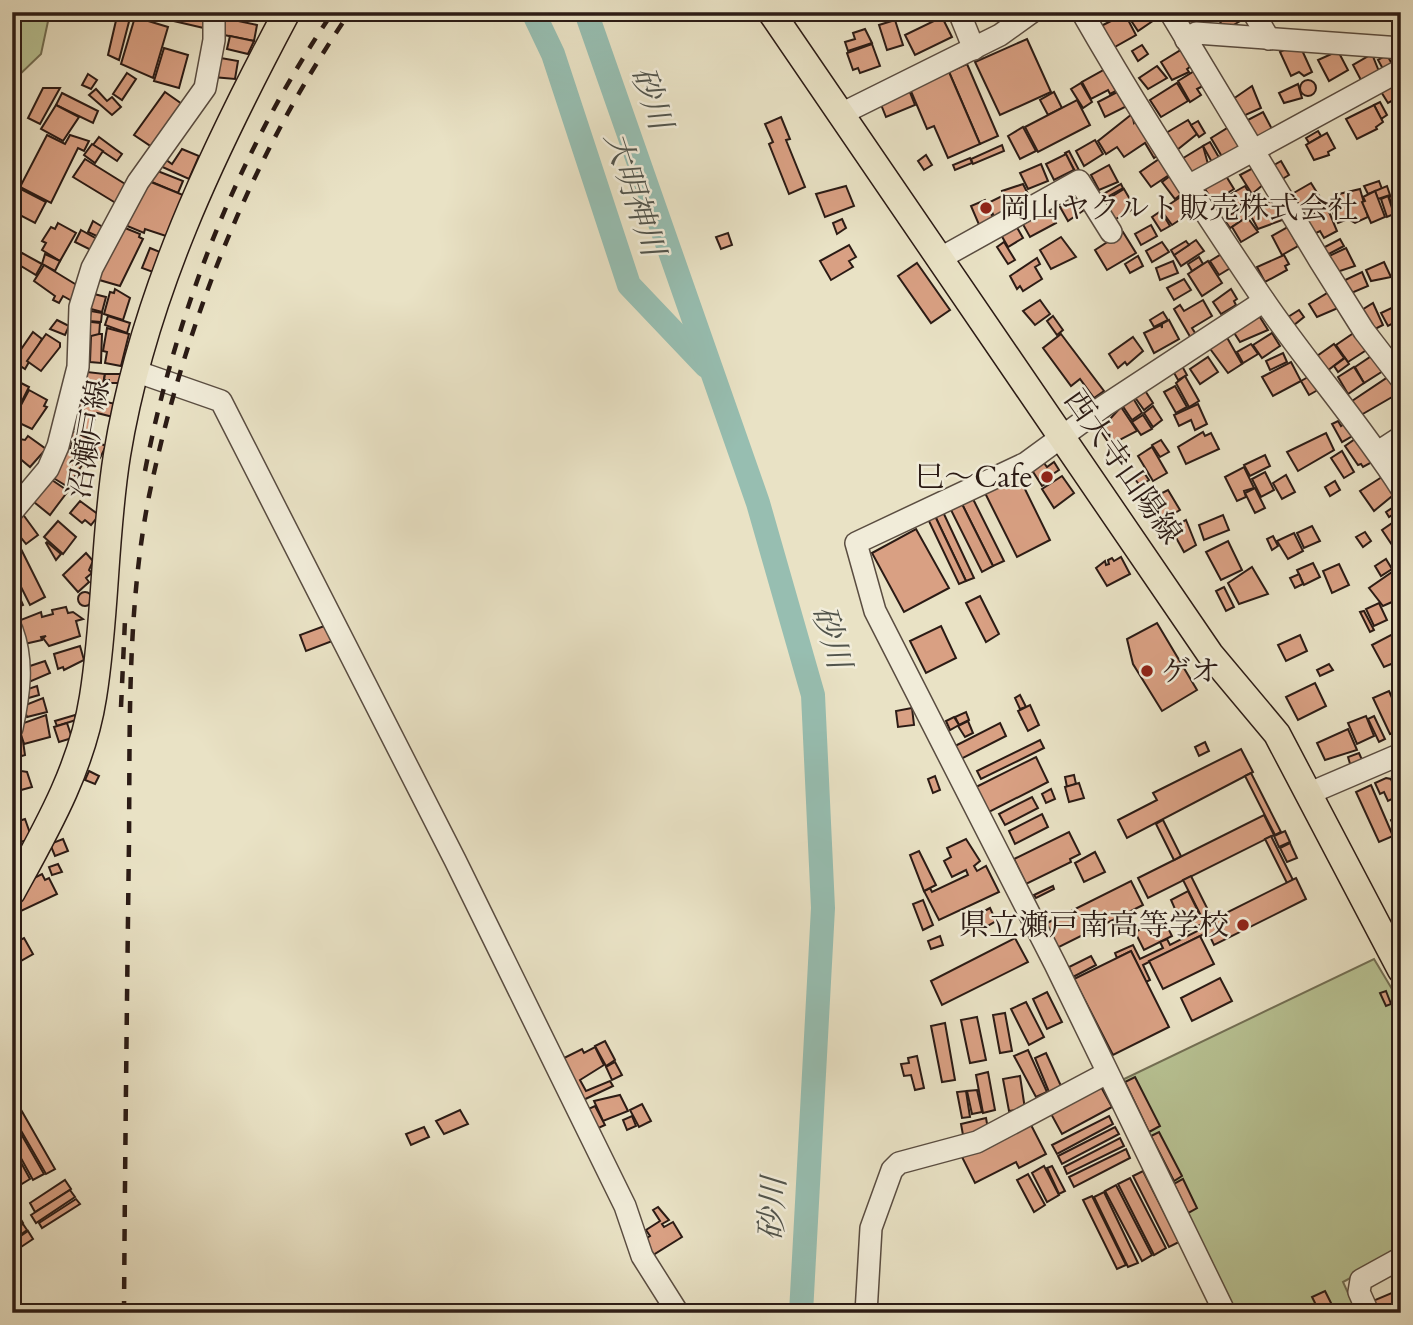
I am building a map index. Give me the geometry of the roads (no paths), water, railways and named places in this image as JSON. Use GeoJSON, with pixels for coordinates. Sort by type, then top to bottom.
{"type":"FeatureCollection","features":[{"type":"Feature","properties":{"kind":"main road","name":"沼瀬戸線"},"geometry":{"type":"LineString","coordinates":[[12,892],[20,862],[62,802],[93,699],[115,467],[135,371],[166,266],[241,99],[287,12]]}},
{"type":"Feature","properties":{"kind":"main road","name":"西大寺山陽線"},"geometry":{"type":"LineString","coordinates":[[771,12],[1210,654],[1277,734],[1401,970]]}},
{"type":"Feature","properties":{"kind":"street"},"geometry":{"type":"LineString","coordinates":[[12,512],[48,469],[58,446],[78,367],[80,307],[92,268],[138,182],[205,88],[215,40],[214,12]]}},
{"type":"Feature","properties":{"kind":"street"},"geometry":{"type":"LineString","coordinates":[[959,12],[974,49]]}},
{"type":"Feature","properties":{"kind":"street"},"geometry":{"type":"LineString","coordinates":[[839,115],[974,49],[1000,35],[1032,12]]}},
{"type":"Feature","properties":{"kind":"street"},"geometry":{"type":"LineString","coordinates":[[1082,12],[1135,105],[1264,301],[1378,452],[1401,488]]}},
{"type":"Feature","properties":{"kind":"street"},"geometry":{"type":"LineString","coordinates":[[1170,12],[1364,331],[1398,369]]}},
{"type":"Feature","properties":{"kind":"street"},"geometry":{"type":"LineString","coordinates":[[1253,12],[1269,39]]}},
{"type":"Feature","properties":{"kind":"street"},"geometry":{"type":"LineString","coordinates":[[1186,40],[1196,33],[1401,48]]}},
{"type":"Feature","properties":{"kind":"street"},"geometry":{"type":"LineString","coordinates":[[1190,185],[1401,70]]}},
{"type":"Feature","properties":{"kind":"street"},"geometry":{"type":"LineString","coordinates":[[939,259],[1079,181],[1111,232]]}},
{"type":"Feature","properties":{"kind":"street"},"geometry":{"type":"LineString","coordinates":[[1225,1313],[1055,964],[875,611],[856,543],[1026,463],[1264,301]]}},
{"type":"Feature","properties":{"kind":"street"},"geometry":{"type":"LineString","coordinates":[[135,371],[221,401],[456,860],[625,1206],[642,1256],[678,1313]]}},
{"type":"Feature","properties":{"kind":"street"},"geometry":{"type":"LineString","coordinates":[[1378,452],[1401,437]]}},
{"type":"Feature","properties":{"kind":"street"},"geometry":{"type":"LineString","coordinates":[[12,630],[16,641],[20,690],[12,728]]}},
{"type":"Feature","properties":{"kind":"street"},"geometry":{"type":"LineString","coordinates":[[1310,793],[1401,754]]}},
{"type":"Feature","properties":{"kind":"street"},"geometry":{"type":"LineString","coordinates":[[866,1313],[871,1228],[892,1170],[899,1163],[977,1142],[1107,1073]]}},
{"type":"Feature","properties":{"kind":"street"},"geometry":{"type":"LineString","coordinates":[[1365,1312],[1359,1292],[1361,1279],[1401,1258]]}},
{"type":"Feature","properties":{"kind":"waterway","name":"大明神川"},"geometry":{"type":"LineString","coordinates":[[533,12],[553,54],[629,285],[706,366]]}},
{"type":"Feature","properties":{"kind":"waterway","name":"砂川"},"geometry":{"type":"LineString","coordinates":[[586,12],[758,503],[813,695],[823,908],[801,1313]]}},
{"type":"Feature","properties":{"kind":"railway"},"geometry":{"type":"LineString","coordinates":[[145,471],[174,350],[216,232],[269,118],[299,64],[333,12]]}},
{"type":"Feature","properties":{"kind":"railway"},"geometry":{"type":"LineString","coordinates":[[124,1313],[131,667],[137,581],[149,496],[182,368],[225,244],[281,125],[350,12]]}},
{"type":"Feature","properties":{"kind":"railway"},"geometry":{"type":"LineString","coordinates":[[121,707],[125,620]]}},
{"type":"Feature","properties":{"kind":"place","name":"岡山ヤクルト販売株式会社"},"geometry":{"type":"Point","coordinates":[986,208]}},
{"type":"Feature","properties":{"kind":"place","name":"巳～Cafe"},"geometry":{"type":"Point","coordinates":[1047,477]}},
{"type":"Feature","properties":{"kind":"place","name":"ゲオ"},"geometry":{"type":"Point","coordinates":[1147,671]}},
{"type":"Feature","properties":{"kind":"place","name":"県立瀬戸南高等学校"},"geometry":{"type":"Point","coordinates":[1243,925]}}]}
